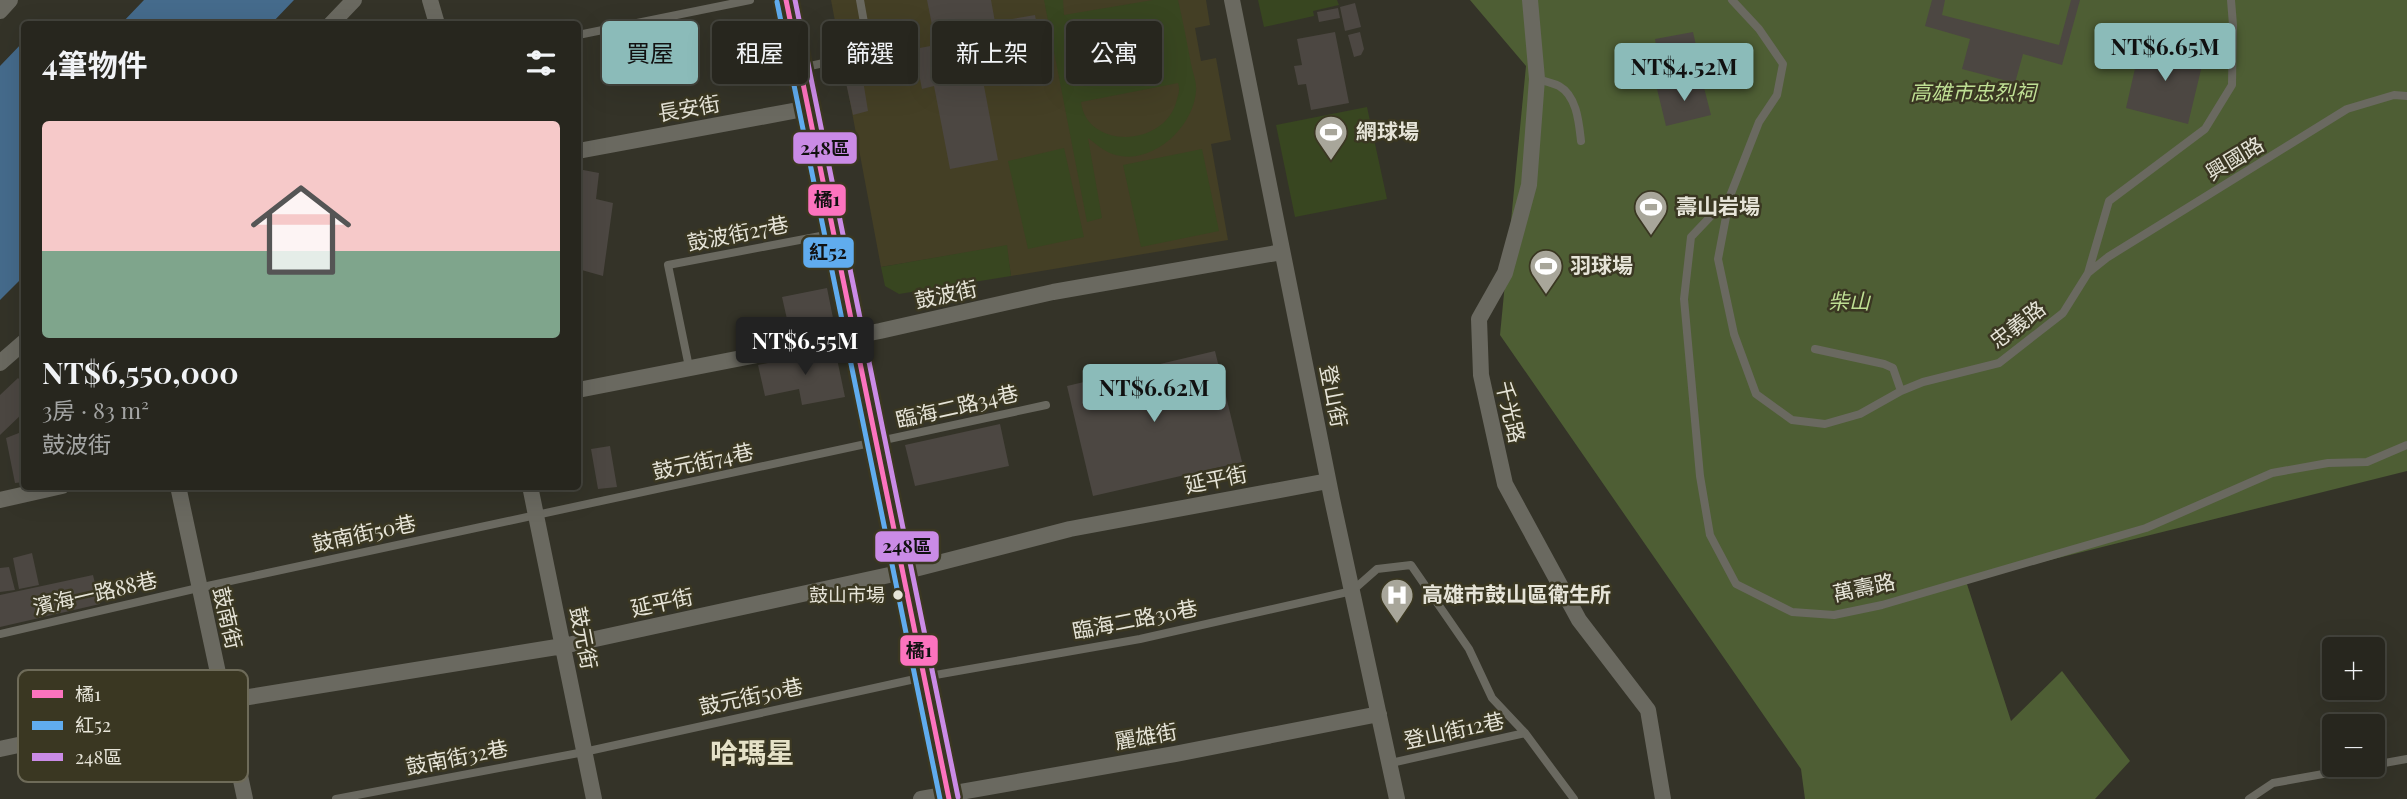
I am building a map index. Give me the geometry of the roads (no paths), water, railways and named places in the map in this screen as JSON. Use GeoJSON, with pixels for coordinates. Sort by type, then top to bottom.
{"type":"FeatureCollection","features":[{"type":"Feature","properties":{"kind":"street"},"geometry":{"type":"LineString","coordinates":[[0,11],[10,0]]}},
{"type":"Feature","properties":{"kind":"street"},"geometry":{"type":"LineString","coordinates":[[334,21],[354,0]]}},
{"type":"Feature","properties":{"kind":"street"},"geometry":{"type":"LineString","coordinates":[[430,0],[436,21]]}},
{"type":"Feature","properties":{"kind":"street"},"geometry":{"type":"LineString","coordinates":[[786,0],[791,21]]}},
{"type":"Feature","properties":{"kind":"street","name":"登山街"},"geometry":{"type":"LineString","coordinates":[[1232,0],[1328,481],[1397,799]]}},
{"type":"Feature","properties":{"kind":"street","name":"千光路"},"geometry":{"type":"LineString","coordinates":[[1530,0],[1537,79],[1530,186],[1505,273],[1479,319],[1481,375],[1505,484],[1579,620],[1648,710],[1663,799]]}},
{"type":"Feature","properties":{"kind":"street"},"geometry":{"type":"LineString","coordinates":[[804,84],[949,796]]}},
{"type":"Feature","properties":{"kind":"street","name":"長安街"},"geometry":{"type":"LineString","coordinates":[[581,150],[809,108]]}},
{"type":"Feature","properties":{"kind":"street","name":"鼓波街"},"geometry":{"type":"LineString","coordinates":[[581,389],[855,335],[1053,292],[1282,252]]}},
{"type":"Feature","properties":{"kind":"street"},"geometry":{"type":"LineString","coordinates":[[0,363],[21,345]]}},
{"type":"Feature","properties":{"kind":"street","name":"延平街"},"geometry":{"type":"LineString","coordinates":[[248,697],[563,646],[903,572],[1070,529],[1328,481]]}},
{"type":"Feature","properties":{"kind":"street"},"geometry":{"type":"LineString","coordinates":[[0,500],[44,490]]}},
{"type":"Feature","properties":{"kind":"street","name":"鼓南街"},"geometry":{"type":"LineString","coordinates":[[179,490],[217,670]]}},
{"type":"Feature","properties":{"kind":"street","name":"鼓元街"},"geometry":{"type":"LineString","coordinates":[[531,490],[594,799]]}},
{"type":"Feature","properties":{"kind":"street","name":"麗雄街"},"geometry":{"type":"LineString","coordinates":[[921,799],[1175,754],[1378,714]]}},
{"type":"Feature","properties":{"kind":"street","name":"延平街"},"geometry":{"type":"LineString","coordinates":[[0,749],[18,745]]}},
{"type":"Feature","properties":{"kind":"lane"},"geometry":{"type":"LineString","coordinates":[[581,34],[750,0]]}},
{"type":"Feature","properties":{"kind":"lane"},"geometry":{"type":"LineString","coordinates":[[860,0],[864,21]]}},
{"type":"Feature","properties":{"kind":"lane","name":"萬壽路"},"geometry":{"type":"LineString","coordinates":[[1732,0],[1759,29],[1783,64],[1777,95],[1759,122],[1730,196],[1691,237],[1684,299],[1700,476],[1710,535],[1737,584],[1792,612],[1834,615],[1882,605],[2146,528],[2272,473],[2328,463],[2367,462],[2407,445]]}},
{"type":"Feature","properties":{"kind":"lane","name":"忠義路"},"geometry":{"type":"LineString","coordinates":[[1730,196],[1718,259],[1734,334],[1756,394],[1792,420],[1825,424],[1860,414],[1923,382],[1999,363],[2063,313],[2088,273],[2109,201],[2205,128],[2232,85],[2234,24],[2231,0]]}},
{"type":"Feature","properties":{"kind":"lane"},"geometry":{"type":"LineString","coordinates":[[1537,79],[1560,86],[1571,98],[1577,113],[1581,141]]}},
{"type":"Feature","properties":{"kind":"lane","name":"興國路"},"geometry":{"type":"LineString","coordinates":[[2088,273],[2108,257],[2347,109],[2393,95],[2407,96]]}},
{"type":"Feature","properties":{"kind":"lane","name":"鼓波街27巷"},"geometry":{"type":"LineString","coordinates":[[689,367],[668,265],[834,233]]}},
{"type":"Feature","properties":{"kind":"lane"},"geometry":{"type":"LineString","coordinates":[[1815,349],[1893,368],[1901,391]]}},
{"type":"Feature","properties":{"kind":"lane","name":"臨海二路34巷"},"geometry":{"type":"LineString","coordinates":[[877,443],[1046,405]]}},
{"type":"Feature","properties":{"kind":"lane","name":"鼓元街74巷"},"geometry":{"type":"LineString","coordinates":[[537,515],[877,443]]}},
{"type":"Feature","properties":{"kind":"lane","name":"鼓南街50巷"},"geometry":{"type":"LineString","coordinates":[[198,588],[537,515]]}},
{"type":"Feature","properties":{"kind":"lane"},"geometry":{"type":"LineString","coordinates":[[1352,592],[1377,569],[1411,565],[1469,649],[1492,698],[1525,733],[1574,799]]}},
{"type":"Feature","properties":{"kind":"lane","name":"濱海一路88巷"},"geometry":{"type":"LineString","coordinates":[[0,634],[198,588]]}},
{"type":"Feature","properties":{"kind":"lane","name":"臨海二路30巷"},"geometry":{"type":"LineString","coordinates":[[924,677],[1140,639],[1352,592]]}},
{"type":"Feature","properties":{"kind":"lane","name":"鼓元街50巷"},"geometry":{"type":"LineString","coordinates":[[584,752],[924,677]]}},
{"type":"Feature","properties":{"kind":"lane","name":"登山街12巷"},"geometry":{"type":"LineString","coordinates":[[1391,763],[1525,733]]}},
{"type":"Feature","properties":{"kind":"lane","name":"鼓南街32巷"},"geometry":{"type":"LineString","coordinates":[[336,799],[584,752]]}},
{"type":"Feature","properties":{"kind":"lane"},"geometry":{"type":"LineString","coordinates":[[2249,799],[2273,783],[2407,759]]}},
{"type":"Feature","properties":{"kind":"water"},"geometry":{"type":"Polygon","coordinates":[[[144,0],[294,0],[274,21],[124,21],[144,0]]]}},
{"type":"Feature","properties":{"kind":"water"},"geometry":{"type":"Polygon","coordinates":[[[21,44],[21,279],[0,300],[0,66],[21,44]]]}},
{"type":"Feature","properties":{"kind":"place","name":"網球場"},"geometry":{"type":"Point","coordinates":[1331,162]}},
{"type":"Feature","properties":{"kind":"place","name":"壽山岩場"},"geometry":{"type":"Point","coordinates":[1651,237]}},
{"type":"Feature","properties":{"kind":"place","name":"羽球場"},"geometry":{"type":"Point","coordinates":[1546,296]}},
{"type":"Feature","properties":{"kind":"place","name":"鼓山市場"},"geometry":{"type":"Point","coordinates":[898,595]}},
{"type":"Feature","properties":{"kind":"place","name":"高雄市鼓山區衛生所"},"geometry":{"type":"Point","coordinates":[1397,625]}},
{"type":"Feature","properties":{"kind":"district","name":"哈瑪星"},"geometry":{"type":"Point","coordinates":[752,753]}},
{"type":"Feature","properties":{"kind":"park label","name":"高雄市忠烈祠"},"geometry":{"type":"Point","coordinates":[1973,93]}},
{"type":"Feature","properties":{"kind":"park label","name":"柴山"},"geometry":{"type":"Point","coordinates":[1849,302]}}]}
